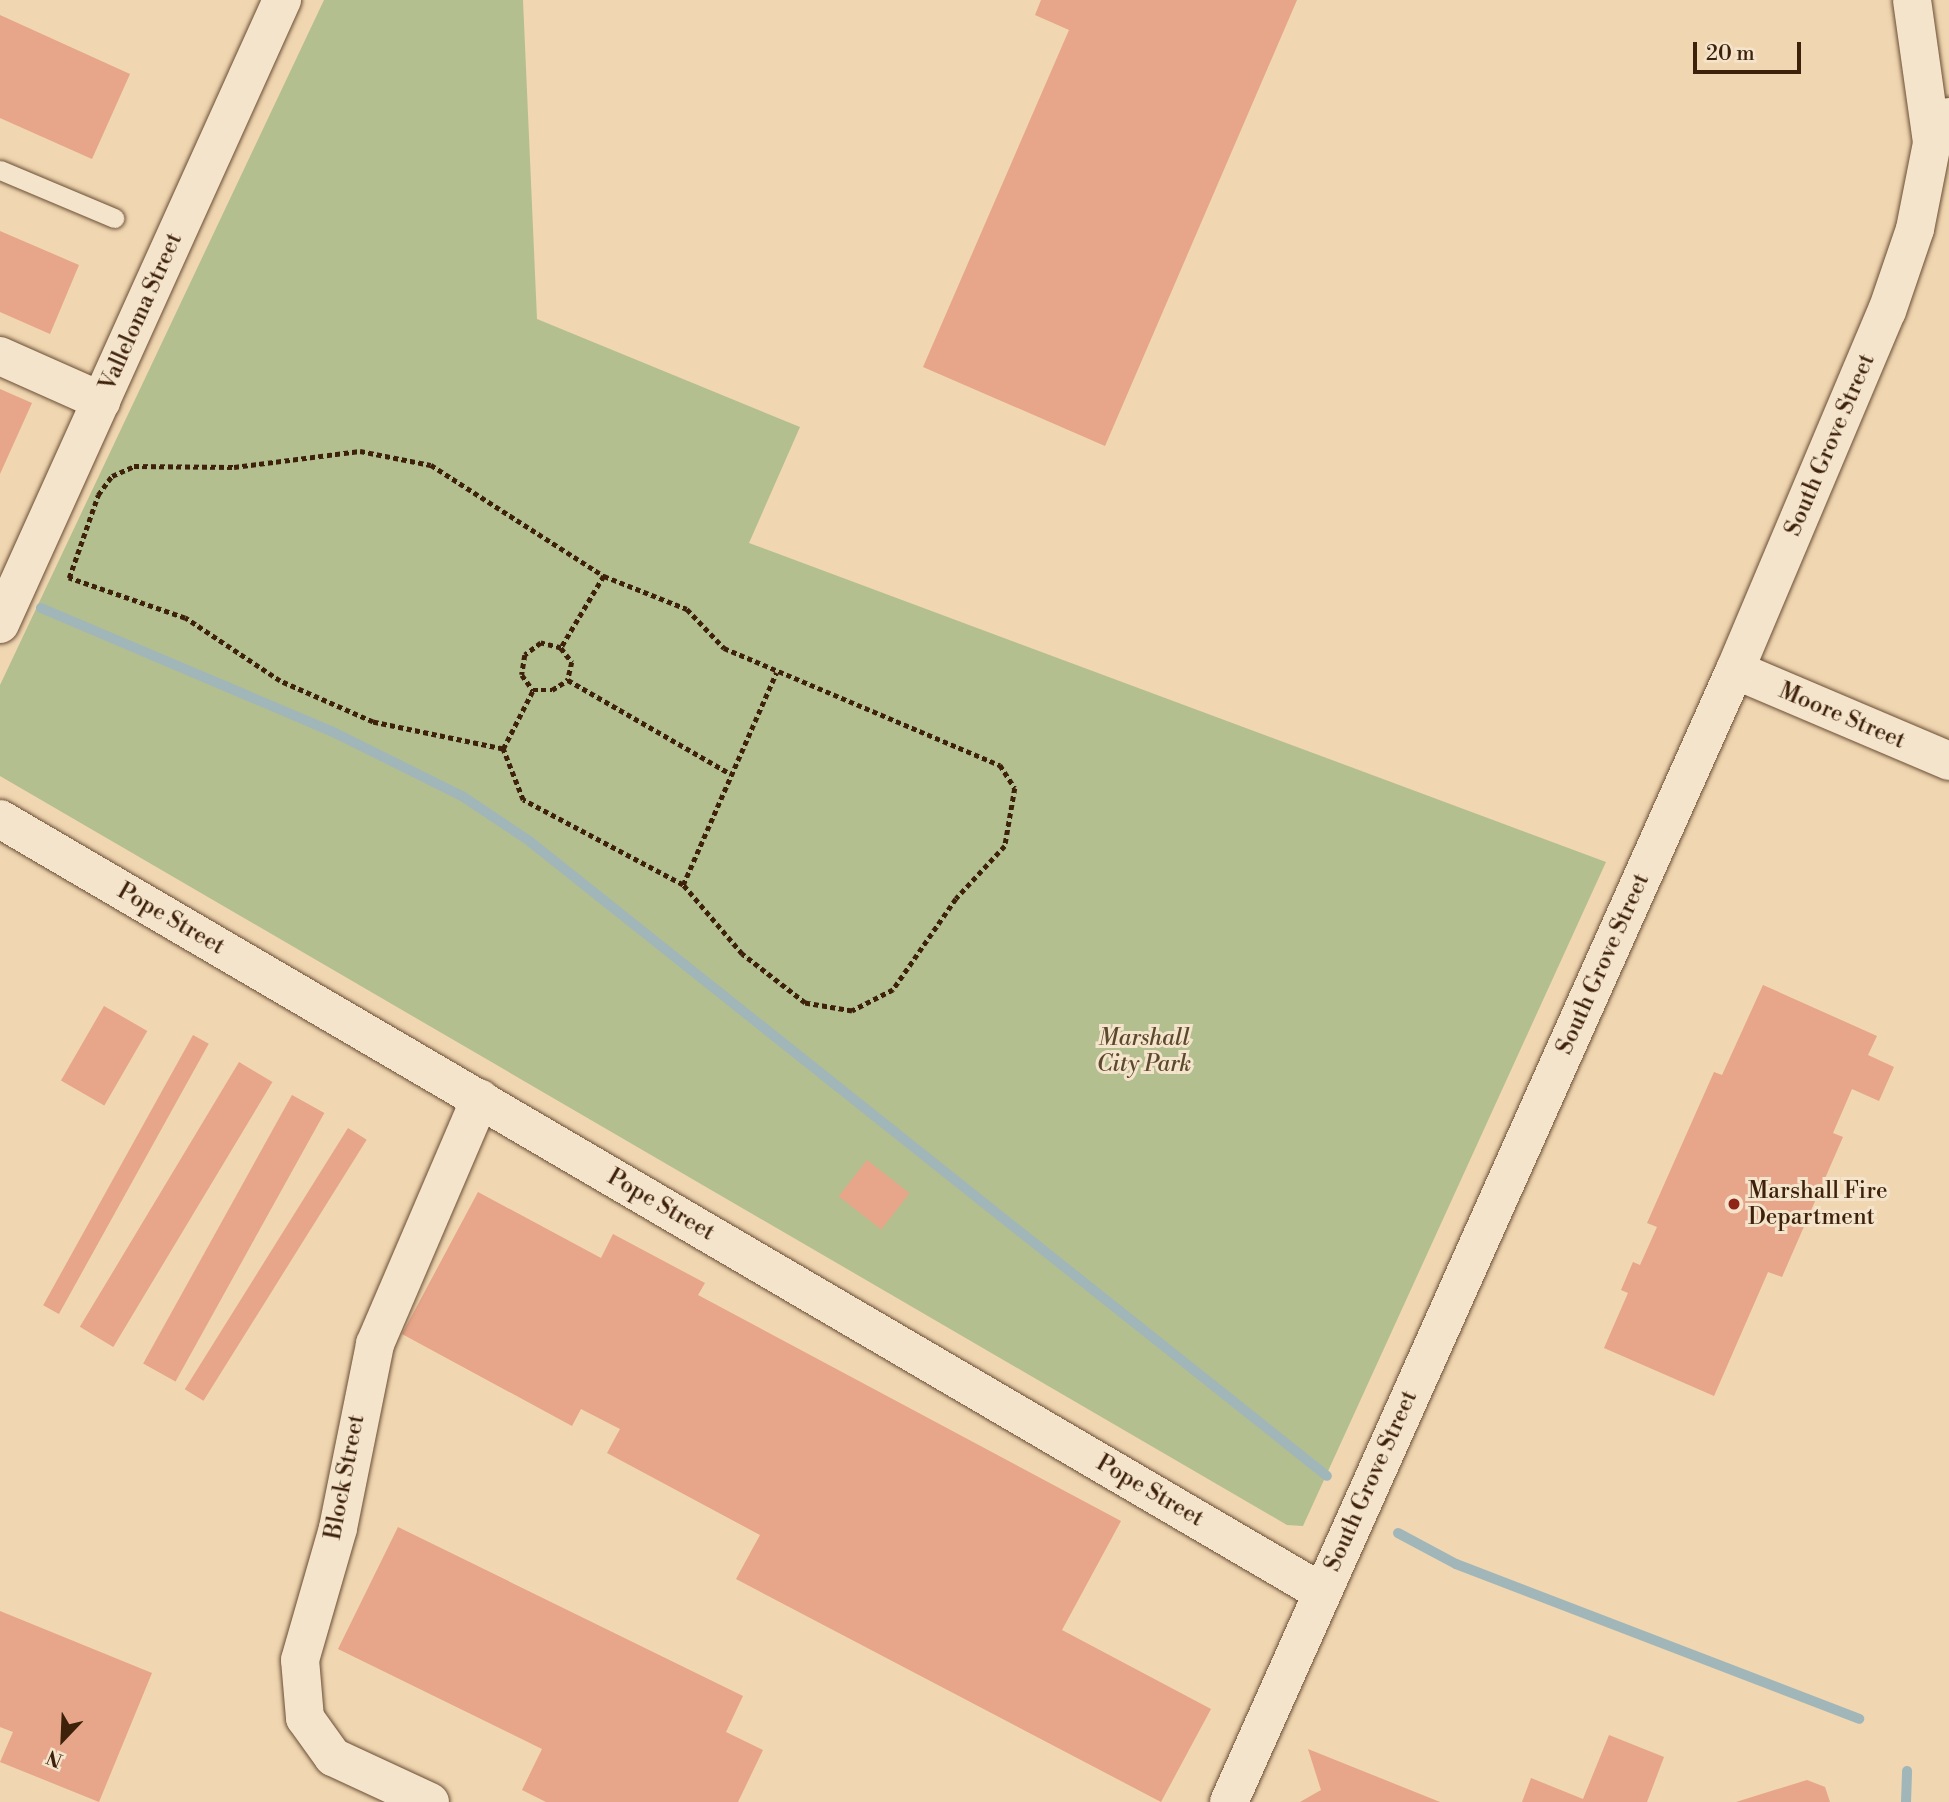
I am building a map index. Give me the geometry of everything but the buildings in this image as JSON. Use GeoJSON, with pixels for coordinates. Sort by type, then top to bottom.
{"type":"FeatureCollection","features":[{"type":"Feature","properties":{"kind":"street","name":"Valleloma Street"},"geometry":{"type":"LineString","coordinates":[[0,624],[282,0]]}},
{"type":"Feature","properties":{"kind":"street","name":"South Grove Street"},"geometry":{"type":"LineString","coordinates":[[1229,1802],[1321,1591],[1735,670],[1887,311],[1943,137],[1912,0]]}},
{"type":"Feature","properties":{"kind":"street"},"geometry":{"type":"LineString","coordinates":[[0,356],[101,401]]}},
{"type":"Feature","properties":{"kind":"street","name":"Moore Street"},"geometry":{"type":"LineString","coordinates":[[1735,670],[1949,761]]}},
{"type":"Feature","properties":{"kind":"street","name":"Pope Street"},"geometry":{"type":"LineString","coordinates":[[0,819],[1321,1591]]}},
{"type":"Feature","properties":{"kind":"street","name":"Block Street"},"geometry":{"type":"LineString","coordinates":[[430,1802],[333,1758],[305,1718],[300,1660],[338,1528],[375,1344],[480,1099]]}},
{"type":"Feature","properties":{"kind":"lane"},"geometry":{"type":"LineString","coordinates":[[0,170],[114,218]]}},
{"type":"Feature","properties":{"kind":"path"},"geometry":{"type":"LineString","coordinates":[[503,749],[373,722],[280,681],[185,618],[69,578],[98,495],[112,476],[134,466],[234,467],[360,451],[431,465],[604,576],[687,609],[724,648],[776,673],[1000,765],[1015,788],[1005,846],[956,899],[893,990],[852,1011],[805,1003],[742,954],[683,884],[523,800],[503,749],[533,690]]}},
{"type":"Feature","properties":{"kind":"path"},"geometry":{"type":"LineString","coordinates":[[561,648],[604,576]]}},
{"type":"Feature","properties":{"kind":"path"},"geometry":{"type":"LineString","coordinates":[[541,643],[561,648],[572,662],[568,680],[552,690],[533,690],[523,675],[525,655],[541,643]]}},
{"type":"Feature","properties":{"kind":"path"},"geometry":{"type":"LineString","coordinates":[[683,884],[776,673]]}},
{"type":"Feature","properties":{"kind":"path"},"geometry":{"type":"LineString","coordinates":[[568,680],[731,774]]}},
{"type":"Feature","properties":{"kind":"green space","name":"Marshall City Park"},"geometry":{"type":"Polygon","coordinates":[[[324,0],[523,0],[537,319],[800,427],[749,543],[1606,862],[1303,1526],[1287,1525],[0,776],[0,685],[324,0]]]}},
{"type":"Feature","properties":{"kind":"waterway"},"geometry":{"type":"LineString","coordinates":[[41,608],[331,731],[462,796],[528,840],[1327,1476]]}},
{"type":"Feature","properties":{"kind":"waterway"},"geometry":{"type":"LineString","coordinates":[[1398,1533],[1456,1564],[1859,1719]]}},
{"type":"Feature","properties":{"kind":"waterway"},"geometry":{"type":"LineString","coordinates":[[1906,1802],[1907,1771]]}},
{"type":"Feature","properties":{"kind":"place","name":"Marshall Fire Department"},"geometry":{"type":"Point","coordinates":[1734,1204]}}]}
